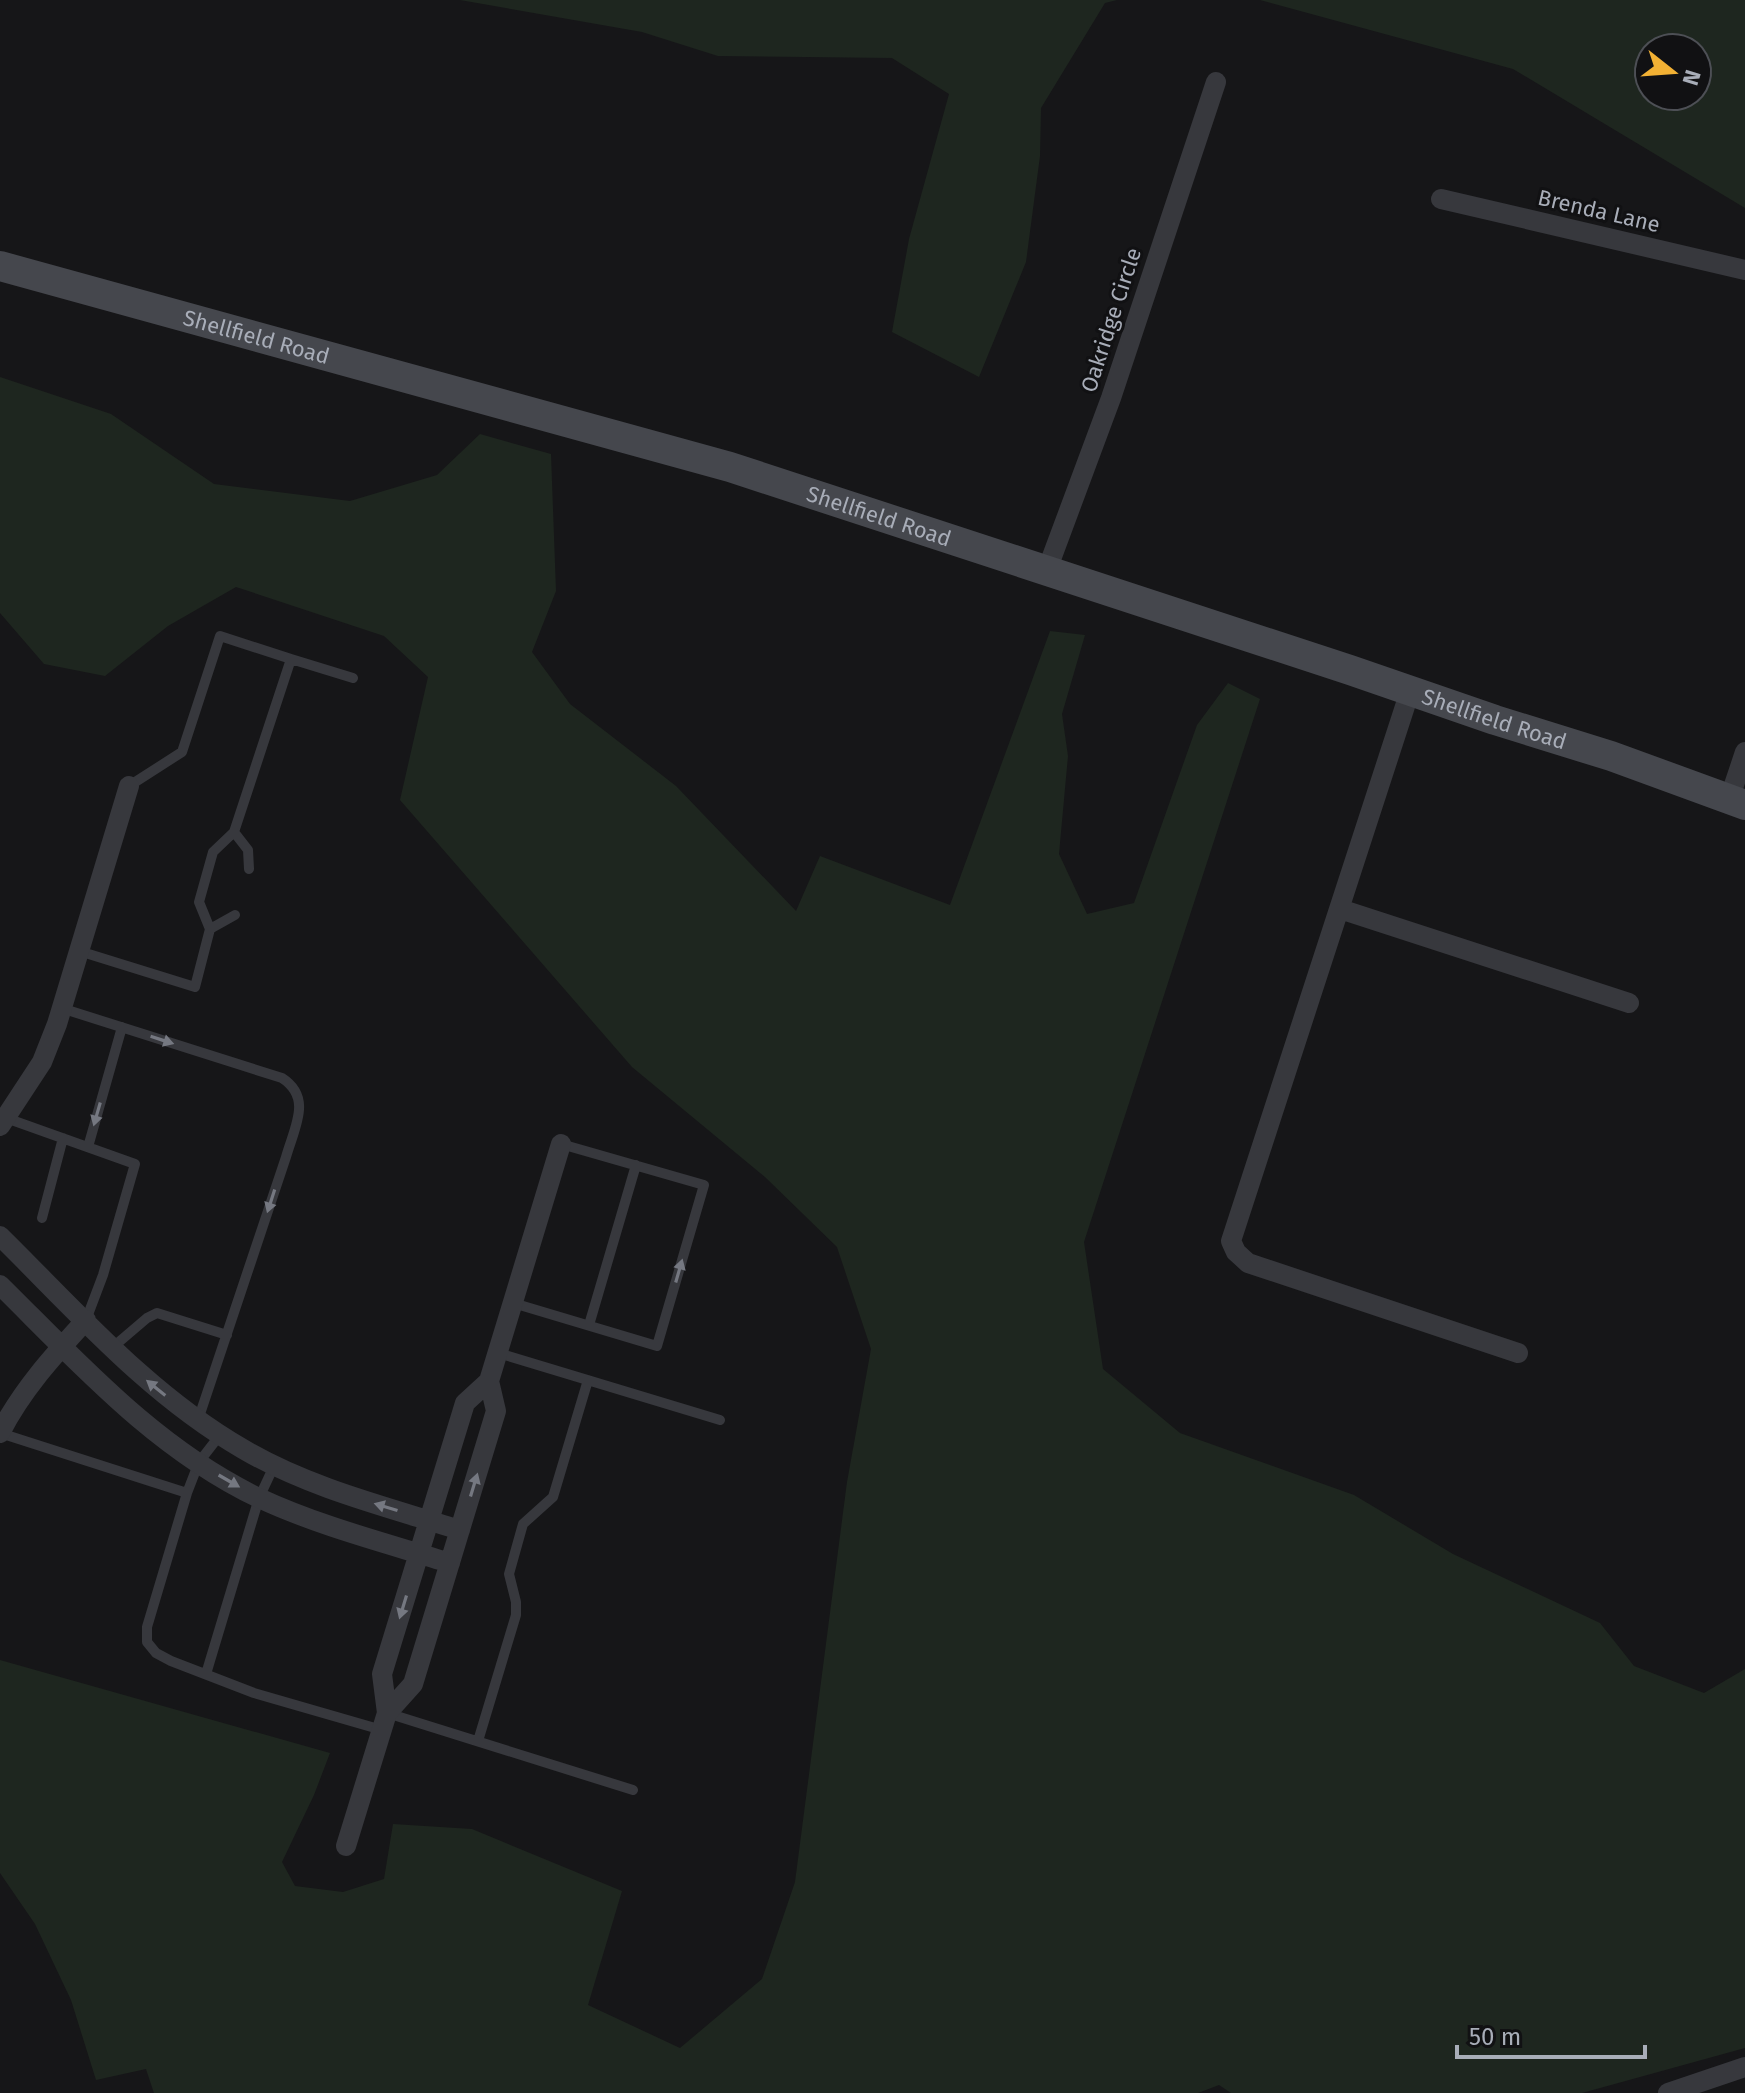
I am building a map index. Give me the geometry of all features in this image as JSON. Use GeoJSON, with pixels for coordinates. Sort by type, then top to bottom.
{"type":"FeatureCollection","features":[{"type":"Feature","properties":{"kind":"street","name":"Oakridge Circle"},"geometry":{"type":"LineString","coordinates":[[1047,570],[1111,398],[1216,82]]}},
{"type":"Feature","properties":{"kind":"street","name":"Brenda Lane"},"geometry":{"type":"LineString","coordinates":[[1441,199],[1745,270]]}},
{"type":"Feature","properties":{"kind":"street","name":"Shellfield Road"},"geometry":{"type":"LineString","coordinates":[[0,266],[730,467],[1611,756],[1737,802]]}},
{"type":"Feature","properties":{"kind":"street"},"geometry":{"type":"LineString","coordinates":[[1410,691],[1231,1241],[1236,1252],[1248,1263],[1518,1353]]}},
{"type":"Feature","properties":{"kind":"street"},"geometry":{"type":"LineString","coordinates":[[1737,802],[1745,752]]}},
{"type":"Feature","properties":{"kind":"street"},"geometry":{"type":"LineString","coordinates":[[3,1122],[42,1062],[129,786]]}},
{"type":"Feature","properties":{"kind":"street"},"geometry":{"type":"LineString","coordinates":[[1340,909],[1629,1003]]}},
{"type":"Feature","properties":{"kind":"street"},"geometry":{"type":"LineString","coordinates":[[385,1721],[382,1674],[465,1403],[489,1381],[561,1144]]}},
{"type":"Feature","properties":{"kind":"street"},"geometry":{"type":"LineString","coordinates":[[0,1236],[146,1379],[220,1435],[274,1466],[318,1484],[460,1530]]}},
{"type":"Feature","properties":{"kind":"street"},"geometry":{"type":"LineString","coordinates":[[0,1285],[122,1406],[199,1462],[259,1498],[305,1517],[450,1563]]}},
{"type":"Feature","properties":{"kind":"street"},"geometry":{"type":"LineString","coordinates":[[0,1433],[13,1408],[86,1320]]}},
{"type":"Feature","properties":{"kind":"street"},"geometry":{"type":"LineString","coordinates":[[346,1846],[385,1721],[413,1684],[496,1411],[489,1381]]}},
{"type":"Feature","properties":{"kind":"street"},"geometry":{"type":"LineString","coordinates":[[1668,2093],[1745,2067]]}},
{"type":"Feature","properties":{"kind":"lane"},"geometry":{"type":"LineString","coordinates":[[129,786],[182,752],[220,636],[353,678]]}},
{"type":"Feature","properties":{"kind":"lane"},"geometry":{"type":"LineString","coordinates":[[79,951],[195,987],[210,929],[199,902],[213,852],[234,832],[291,659]]}},
{"type":"Feature","properties":{"kind":"lane"},"geometry":{"type":"LineString","coordinates":[[234,832],[248,850],[249,869]]}},
{"type":"Feature","properties":{"kind":"lane"},"geometry":{"type":"LineString","coordinates":[[210,929],[235,915]]}},
{"type":"Feature","properties":{"kind":"lane"},"geometry":{"type":"LineString","coordinates":[[61,1008],[282,1078],[293,1086],[299,1098],[298,1116],[286,1157],[198,1420]]}},
{"type":"Feature","properties":{"kind":"lane"},"geometry":{"type":"LineString","coordinates":[[88,1147],[122,1027]]}},
{"type":"Feature","properties":{"kind":"lane"},"geometry":{"type":"LineString","coordinates":[[3,1122],[63,1138],[135,1164],[103,1275],[86,1320]]}},
{"type":"Feature","properties":{"kind":"lane"},"geometry":{"type":"LineString","coordinates":[[42,1218],[63,1138]]}},
{"type":"Feature","properties":{"kind":"lane"},"geometry":{"type":"LineString","coordinates":[[513,1303],[657,1346],[704,1185],[561,1144]]}},
{"type":"Feature","properties":{"kind":"lane"},"geometry":{"type":"LineString","coordinates":[[589,1325],[636,1165]]}},
{"type":"Feature","properties":{"kind":"lane"},"geometry":{"type":"LineString","coordinates":[[113,1347],[157,1313],[227,1335]]}},
{"type":"Feature","properties":{"kind":"lane"},"geometry":{"type":"LineString","coordinates":[[498,1353],[720,1420]]}},
{"type":"Feature","properties":{"kind":"lane"},"geometry":{"type":"LineString","coordinates":[[478,1741],[516,1615],[509,1574],[523,1524],[553,1497],[588,1380]]}},
{"type":"Feature","properties":{"kind":"lane"},"geometry":{"type":"LineString","coordinates":[[0,1433],[187,1493]]}},
{"type":"Feature","properties":{"kind":"lane"},"geometry":{"type":"LineString","coordinates":[[220,1435],[199,1462],[187,1493],[147,1627],[147,1642],[156,1653],[254,1693],[478,1741],[633,1790]]}},
{"type":"Feature","properties":{"kind":"lane"},"geometry":{"type":"LineString","coordinates":[[206,1674],[259,1498],[274,1466]]}},
{"type":"Feature","properties":{"kind":"shaded area"},"geometry":{"type":"Polygon","coordinates":[[[460,0],[1117,0],[1105,3],[1041,108],[1040,156],[1026,262],[979,377],[892,332],[909,239],[949,94],[892,58],[718,56],[642,32],[460,0]]]}},
{"type":"Feature","properties":{"kind":"shaded area"},"geometry":{"type":"Polygon","coordinates":[[[1260,0],[1745,0],[1745,208],[1513,69],[1260,0]]]}},
{"type":"Feature","properties":{"kind":"shaded area"},"geometry":{"type":"Polygon","coordinates":[[[0,377],[111,414],[214,484],[350,501],[437,475],[480,434],[551,454],[556,591],[532,652],[570,704],[676,786],[796,911],[820,856],[950,905],[1050,631],[1085,635],[1062,714],[1068,756],[1059,854],[1087,914],[1134,903],[1197,725],[1228,683],[1260,699],[1084,1242],[1103,1369],[1180,1433],[1354,1495],[1453,1554],[1600,1623],[1634,1666],[1704,1693],[1745,1669],[1745,2048],[1582,2093],[1231,2093],[1219,2085],[1198,2093],[154,2093],[146,2069],[96,2080],[71,2000],[35,1924],[0,1873],[0,1660],[330,1753],[282,1862],[295,1886],[343,1892],[384,1879],[393,1824],[472,1829],[622,1891],[588,2005],[680,2048],[762,1979],[795,1882],[847,1482],[871,1349],[837,1247],[765,1177],[632,1067],[400,800],[428,677],[384,636],[236,587],[168,626],[105,676],[44,664],[0,613],[0,377]]]}}]}
